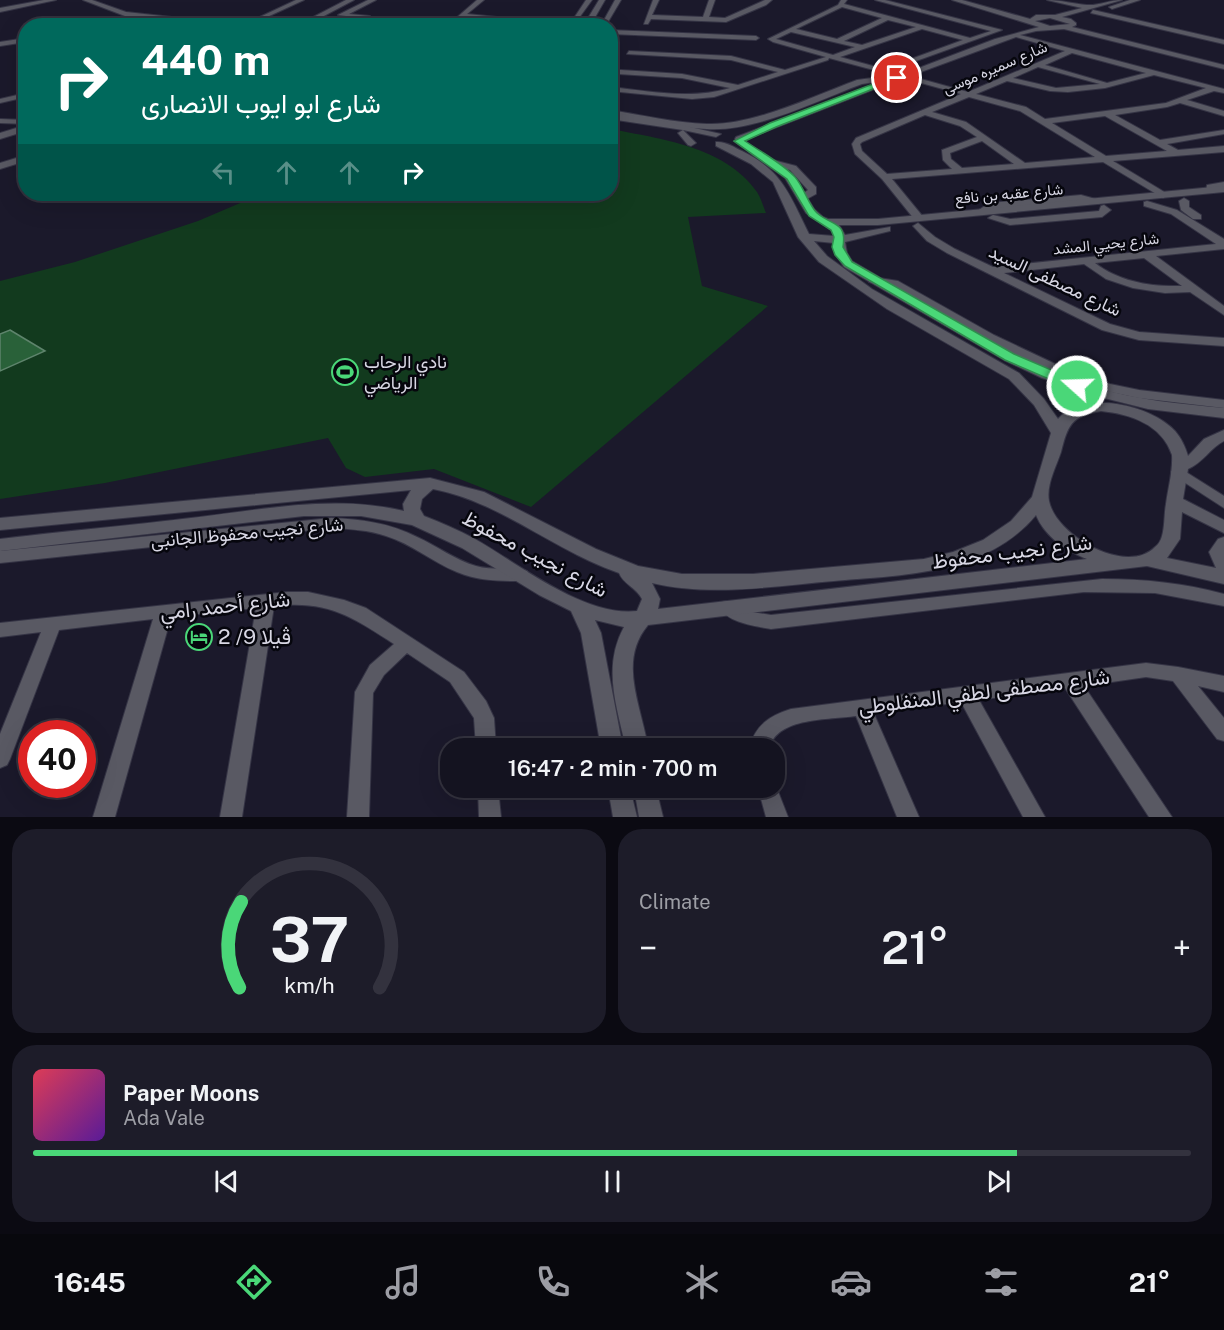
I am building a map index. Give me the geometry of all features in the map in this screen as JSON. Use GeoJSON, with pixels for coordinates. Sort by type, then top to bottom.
{"type":"FeatureCollection","features":[{"type":"Feature","properties":{"kind":"street"},"geometry":{"type":"LineString","coordinates":[[0,7],[31,0]]}},
{"type":"Feature","properties":{"kind":"street"},"geometry":{"type":"LineString","coordinates":[[0,7],[43,0]]}},
{"type":"Feature","properties":{"kind":"street"},"geometry":{"type":"LineString","coordinates":[[0,7],[53,0]]}},
{"type":"Feature","properties":{"kind":"street"},"geometry":{"type":"LineString","coordinates":[[86,0],[125,14],[164,18]]}},
{"type":"Feature","properties":{"kind":"street"},"geometry":{"type":"LineString","coordinates":[[253,18],[293,0]]}},
{"type":"Feature","properties":{"kind":"street"},"geometry":{"type":"LineString","coordinates":[[266,18],[301,0]]}},
{"type":"Feature","properties":{"kind":"street"},"geometry":{"type":"LineString","coordinates":[[313,18],[351,0]]}},
{"type":"Feature","properties":{"kind":"street"},"geometry":{"type":"LineString","coordinates":[[324,17],[340,14],[361,0]]}},
{"type":"Feature","properties":{"kind":"street"},"geometry":{"type":"LineString","coordinates":[[324,17],[340,14],[373,0]]}},
{"type":"Feature","properties":{"kind":"street"},"geometry":{"type":"LineString","coordinates":[[460,18],[481,0]]}},
{"type":"Feature","properties":{"kind":"street"},"geometry":{"type":"LineString","coordinates":[[576,18],[589,0]]}},
{"type":"Feature","properties":{"kind":"street"},"geometry":{"type":"LineString","coordinates":[[591,18],[602,0]]}},
{"type":"Feature","properties":{"kind":"street"},"geometry":{"type":"LineString","coordinates":[[600,18],[612,0]]}},
{"type":"Feature","properties":{"kind":"street"},"geometry":{"type":"LineString","coordinates":[[608,18],[618,0]]}},
{"type":"Feature","properties":{"kind":"street"},"geometry":{"type":"LineString","coordinates":[[618,78],[656,0]]}},
{"type":"Feature","properties":{"kind":"street"},"geometry":{"type":"LineString","coordinates":[[705,20],[712,0]]}},
{"type":"Feature","properties":{"kind":"street"},"geometry":{"type":"LineString","coordinates":[[754,0],[769,0]]}},
{"type":"Feature","properties":{"kind":"street"},"geometry":{"type":"LineString","coordinates":[[648,17],[732,19],[769,0]]}},
{"type":"Feature","properties":{"kind":"street"},"geometry":{"type":"LineString","coordinates":[[757,39],[821,10],[835,0]]}},
{"type":"Feature","properties":{"kind":"street"},"geometry":{"type":"LineString","coordinates":[[878,0],[998,31]]}},
{"type":"Feature","properties":{"kind":"street"},"geometry":{"type":"LineString","coordinates":[[946,0],[1021,16]]}},
{"type":"Feature","properties":{"kind":"street"},"geometry":{"type":"LineString","coordinates":[[955,0],[1021,16],[1029,25]]}},
{"type":"Feature","properties":{"kind":"street"},"geometry":{"type":"LineString","coordinates":[[971,0],[1041,16]]}},
{"type":"Feature","properties":{"kind":"street"},"geometry":{"type":"LineString","coordinates":[[1042,0],[1072,7],[1079,11]]}},
{"type":"Feature","properties":{"kind":"street"},"geometry":{"type":"LineString","coordinates":[[1050,0],[1224,41]]}},
{"type":"Feature","properties":{"kind":"street"},"geometry":{"type":"LineString","coordinates":[[1095,9],[1097,2],[1104,0]]}},
{"type":"Feature","properties":{"kind":"street"},"geometry":{"type":"LineString","coordinates":[[1058,27],[1119,0]]}},
{"type":"Feature","properties":{"kind":"street"},"geometry":{"type":"LineString","coordinates":[[1106,9],[1137,0]]}},
{"type":"Feature","properties":{"kind":"street"},"geometry":{"type":"LineString","coordinates":[[76,1],[118,17],[128,18]]}},
{"type":"Feature","properties":{"kind":"street"},"geometry":{"type":"LineString","coordinates":[[919,69],[933,69],[1030,34],[1029,25],[1032,18],[1119,8],[1146,1]]}},
{"type":"Feature","properties":{"kind":"street"},"geometry":{"type":"LineString","coordinates":[[772,41],[843,2],[970,40]]}},
{"type":"Feature","properties":{"kind":"street"},"geometry":{"type":"LineString","coordinates":[[334,7],[340,14],[353,18]]}},
{"type":"Feature","properties":{"kind":"street"},"geometry":{"type":"LineString","coordinates":[[580,12],[595,12]]}},
{"type":"Feature","properties":{"kind":"street"},"geometry":{"type":"LineString","coordinates":[[462,16],[495,18]]}},
{"type":"Feature","properties":{"kind":"street"},"geometry":{"type":"LineString","coordinates":[[1050,16],[1224,65]]}},
{"type":"Feature","properties":{"kind":"street"},"geometry":{"type":"LineString","coordinates":[[838,41],[889,17]]}},
{"type":"Feature","properties":{"kind":"street"},"geometry":{"type":"LineString","coordinates":[[618,90],[692,96],[714,95],[949,18]]}},
{"type":"Feature","properties":{"kind":"street"},"geometry":{"type":"LineString","coordinates":[[618,116],[733,144],[736,138],[767,121],[860,82],[919,69],[1029,25]]}},
{"type":"Feature","properties":{"kind":"street"},"geometry":{"type":"LineString","coordinates":[[894,76],[976,41],[1029,25]]}},
{"type":"Feature","properties":{"kind":"street"},"geometry":{"type":"LineString","coordinates":[[618,115],[707,127],[767,121],[786,124],[880,89],[887,85],[902,64],[998,31],[1029,25],[1058,27],[1103,36],[1107,40],[1176,58],[1224,65]]}},
{"type":"Feature","properties":{"kind":"street"},"geometry":{"type":"LineString","coordinates":[[790,30],[862,47]]}},
{"type":"Feature","properties":{"kind":"street"},"geometry":{"type":"LineString","coordinates":[[618,34],[772,41],[966,94],[1045,124],[1106,158],[1163,195]]}},
{"type":"Feature","properties":{"kind":"street"},"geometry":{"type":"LineString","coordinates":[[1019,37],[1224,91]]}},
{"type":"Feature","properties":{"kind":"street"},"geometry":{"type":"LineString","coordinates":[[0,42],[18,39]]}},
{"type":"Feature","properties":{"kind":"street","name":"شارع سميره موسى"},"geometry":{"type":"LineString","coordinates":[[919,222],[885,177],[858,152],[856,144],[865,136],[1071,51]]}},
{"type":"Feature","properties":{"kind":"street"},"geometry":{"type":"LineString","coordinates":[[629,53],[740,60],[786,72]]}},
{"type":"Feature","properties":{"kind":"street"},"geometry":{"type":"LineString","coordinates":[[689,77],[698,56]]}},
{"type":"Feature","properties":{"kind":"street"},"geometry":{"type":"LineString","coordinates":[[1038,65],[1108,85]]}},
{"type":"Feature","properties":{"kind":"street"},"geometry":{"type":"LineString","coordinates":[[621,72],[689,77],[740,88]]}},
{"type":"Feature","properties":{"kind":"street"},"geometry":{"type":"LineString","coordinates":[[1005,78],[1062,90],[1108,85],[1154,72]]}},
{"type":"Feature","properties":{"kind":"street"},"geometry":{"type":"LineString","coordinates":[[1109,115],[1181,101],[1224,84]]}},
{"type":"Feature","properties":{"kind":"street"},"geometry":{"type":"LineString","coordinates":[[1045,124],[1191,104],[1224,91]]}},
{"type":"Feature","properties":{"kind":"street"},"geometry":{"type":"LineString","coordinates":[[2,98],[18,96]]}},
{"type":"Feature","properties":{"kind":"street"},"geometry":{"type":"LineString","coordinates":[[1181,101],[1224,114]]}},
{"type":"Feature","properties":{"kind":"street"},"geometry":{"type":"LineString","coordinates":[[924,112],[963,124],[1022,165]]}},
{"type":"Feature","properties":{"kind":"street"},"geometry":{"type":"LineString","coordinates":[[1109,115],[1175,152]]}},
{"type":"Feature","properties":{"kind":"street"},"geometry":{"type":"LineString","coordinates":[[0,122],[18,122]]}},
{"type":"Feature","properties":{"kind":"street"},"geometry":{"type":"LineString","coordinates":[[618,122],[715,139],[771,174],[781,187],[797,225],[814,250],[843,275],[1014,376],[1034,394],[1048,413],[1058,433]]}},
{"type":"Feature","properties":{"kind":"street"},"geometry":{"type":"LineString","coordinates":[[1045,124],[1148,200],[1174,212],[1224,245]]}},
{"type":"Feature","properties":{"kind":"street"},"geometry":{"type":"LineString","coordinates":[[0,129],[18,130]]}},
{"type":"Feature","properties":{"kind":"street"},"geometry":{"type":"LineString","coordinates":[[0,136],[18,131]]}},
{"type":"Feature","properties":{"kind":"street"},"geometry":{"type":"LineString","coordinates":[[1158,143],[1224,132]]}},
{"type":"Feature","properties":{"kind":"street"},"geometry":{"type":"LineString","coordinates":[[683,133],[691,143]]}},
{"type":"Feature","properties":{"kind":"street"},"geometry":{"type":"LineString","coordinates":[[736,138],[791,177],[812,214],[836,228],[837,247],[849,264],[873,280],[1065,382],[1116,403],[1166,432],[1178,447],[1179,469],[1171,539],[1167,548],[1160,555],[1148,560]]}},
{"type":"Feature","properties":{"kind":"street"},"geometry":{"type":"LineString","coordinates":[[960,171],[947,160],[945,152],[983,138]]}},
{"type":"Feature","properties":{"kind":"street"},"geometry":{"type":"LineString","coordinates":[[885,177],[1224,149]]}},
{"type":"Feature","properties":{"kind":"street"},"geometry":{"type":"LineString","coordinates":[[0,166],[18,160]]}},
{"type":"Feature","properties":{"kind":"street"},"geometry":{"type":"LineString","coordinates":[[1211,190],[1210,187],[1224,184]]}},
{"type":"Feature","properties":{"kind":"street","name":"شارع عقبه بن نافع"},"geometry":{"type":"LineString","coordinates":[[1148,200],[1163,195],[1224,189]]}},
{"type":"Feature","properties":{"kind":"street","name":"شارع عقبه بن نافع"},"geometry":{"type":"LineString","coordinates":[[797,225],[824,222],[882,225],[993,218],[1148,200],[1184,201],[1224,197]]}},
{"type":"Feature","properties":{"kind":"street"},"geometry":{"type":"LineString","coordinates":[[1184,201],[1183,205],[1187,211],[1224,234]]}},
{"type":"Feature","properties":{"kind":"street","name":"شارع عقبه بن نافع"},"geometry":{"type":"LineString","coordinates":[[919,222],[981,212],[1101,205]]}},
{"type":"Feature","properties":{"kind":"street","name":"شارع مصطفى السيد"},"geometry":{"type":"LineString","coordinates":[[919,222],[940,245],[1090,321],[1122,332],[1157,338],[1224,342]]}},
{"type":"Feature","properties":{"kind":"street","name":"شارع عقبه بن نافع"},"geometry":{"type":"LineString","coordinates":[[804,237],[838,240],[882,225]]}},
{"type":"Feature","properties":{"kind":"street","name":"شارع يحيي المشد"},"geometry":{"type":"LineString","coordinates":[[992,271],[1224,245]]}},
{"type":"Feature","properties":{"kind":"street"},"geometry":{"type":"LineString","coordinates":[[1147,255],[1224,311]]}},
{"type":"Feature","properties":{"kind":"street"},"geometry":{"type":"LineString","coordinates":[[1086,261],[1108,275],[1140,286],[1169,290],[1194,288]]}},
{"type":"Feature","properties":{"kind":"street"},"geometry":{"type":"LineString","coordinates":[[1033,364],[1126,392],[1222,408]]}},
{"type":"Feature","properties":{"kind":"street"},"geometry":{"type":"LineString","coordinates":[[1222,408],[1161,407],[1116,403],[1077,411],[1064,421],[1058,433],[1040,498],[1044,517],[1052,529],[1065,541],[1102,558],[1122,562],[1148,560],[1224,577]]}},
{"type":"Feature","properties":{"kind":"street"},"geometry":{"type":"LineString","coordinates":[[1179,469],[1197,458],[1205,444],[1224,435]]}},
{"type":"Feature","properties":{"kind":"street"},"geometry":{"type":"LineString","coordinates":[[1179,469],[1224,503]]}},
{"type":"Feature","properties":{"kind":"street"},"geometry":{"type":"LineString","coordinates":[[418,520],[412,513],[410,505],[413,497],[430,483]]}},
{"type":"Feature","properties":{"kind":"street","name":"شارع نجيب محفوظ"},"geometry":{"type":"LineString","coordinates":[[0,524],[430,483],[474,494],[612,564],[658,578],[708,584],[924,566],[977,551],[998,540],[1017,528],[1040,498]]}},
{"type":"Feature","properties":{"kind":"street"},"geometry":{"type":"LineString","coordinates":[[1174,501],[1224,527]]}},
{"type":"Feature","properties":{"kind":"street","name":"شارع نجيب محفوظ"},"geometry":{"type":"LineString","coordinates":[[0,545],[327,510],[379,512],[418,520],[444,532],[579,607],[609,618],[641,620],[670,613],[1122,562]]}},
{"type":"Feature","properties":{"kind":"street","name":"شارع نجيب محفوظ الجانبى"},"geometry":{"type":"LineString","coordinates":[[0,557],[331,523],[381,528],[474,572],[497,576],[521,575]]}},
{"type":"Feature","properties":{"kind":"street"},"geometry":{"type":"LineString","coordinates":[[1224,543],[1218,552],[1224,567]]}},
{"type":"Feature","properties":{"kind":"street"},"geometry":{"type":"LineString","coordinates":[[612,564],[637,580],[649,591],[651,606],[627,639],[621,661],[621,673],[635,738]]}},
{"type":"Feature","properties":{"kind":"street"},"geometry":{"type":"LineString","coordinates":[[728,608],[748,618],[771,622],[1115,584],[1180,590],[1224,600]]}},
{"type":"Feature","properties":{"kind":"street","name":"شارع أحمد رامي"},"geometry":{"type":"LineString","coordinates":[[0,630],[308,598],[344,606],[457,677],[466,686],[479,707],[484,718],[485,738]]}},
{"type":"Feature","properties":{"kind":"street"},"geometry":{"type":"LineString","coordinates":[[231,817],[266,601]]}},
{"type":"Feature","properties":{"kind":"street"},"geometry":{"type":"LineString","coordinates":[[579,607],[588,624],[593,642],[610,738]]}},
{"type":"Feature","properties":{"kind":"street"},"geometry":{"type":"LineString","coordinates":[[104,817],[164,612]]}},
{"type":"Feature","properties":{"kind":"street"},"geometry":{"type":"LineString","coordinates":[[0,759],[53,624]]}},
{"type":"Feature","properties":{"kind":"street"},"geometry":{"type":"LineString","coordinates":[[358,817],[364,692],[377,670],[406,644]]}},
{"type":"Feature","properties":{"kind":"street","name":"شارع مصطفى لطفي المنفلوطي"},"geometry":{"type":"LineString","coordinates":[[762,738],[769,727],[791,717],[1146,670],[1224,684]]}},
{"type":"Feature","properties":{"kind":"street"},"geometry":{"type":"LineString","coordinates":[[1178,674],[1224,733]]}},
{"type":"Feature","properties":{"kind":"street"},"geometry":{"type":"LineString","coordinates":[[1070,680],[1161,817]]}},
{"type":"Feature","properties":{"kind":"street"},"geometry":{"type":"LineString","coordinates":[[966,694],[1034,817]]}},
{"type":"Feature","properties":{"kind":"street"},"geometry":{"type":"LineString","coordinates":[[862,708],[908,817]]}},
{"type":"Feature","properties":{"kind":"street"},"geometry":{"type":"LineString","coordinates":[[489,798],[490,817]]}},
{"type":"Feature","properties":{"kind":"street"},"geometry":{"type":"LineString","coordinates":[[622,798],[625,817]]}},
{"type":"Feature","properties":{"kind":"street"},"geometry":{"type":"LineString","coordinates":[[647,798],[651,817]]}},
{"type":"Feature","properties":{"kind":"street"},"geometry":{"type":"LineString","coordinates":[[771,798],[777,817]]}},
{"type":"Feature","properties":{"kind":"shaded area","name":"نادي الرحاب الرياضي"},"geometry":{"type":"Polygon","coordinates":[[[618,130],[670,141],[710,154],[744,176],[757,192],[766,213],[688,217],[702,286],[768,306],[531,507],[434,469],[365,477],[346,468],[328,438],[105,483],[0,499],[0,281],[75,262],[198,221],[245,201],[618,201],[618,130]]]}},
{"type":"Feature","properties":{"kind":"shaded area"},"geometry":{"type":"Polygon","coordinates":[[[10,330],[45,351],[0,371],[0,334],[10,330]]]}},
{"type":"Feature","properties":{"kind":"place","name":"نادي الرحاب الرياضي"},"geometry":{"type":"Point","coordinates":[345,372]}},
{"type":"Feature","properties":{"kind":"place","name":"ڤيلا 9/ 2"},"geometry":{"type":"Point","coordinates":[199,637]}},
{"type":"Feature","properties":{"kind":"route"},"geometry":{"type":"LineString","coordinates":[[897,78],[773,125],[739,139],[739,141],[791,177],[812,214],[836,228],[839,237],[837,247],[849,264],[873,280],[1010,357],[1047,375],[1077,386]]}}]}
